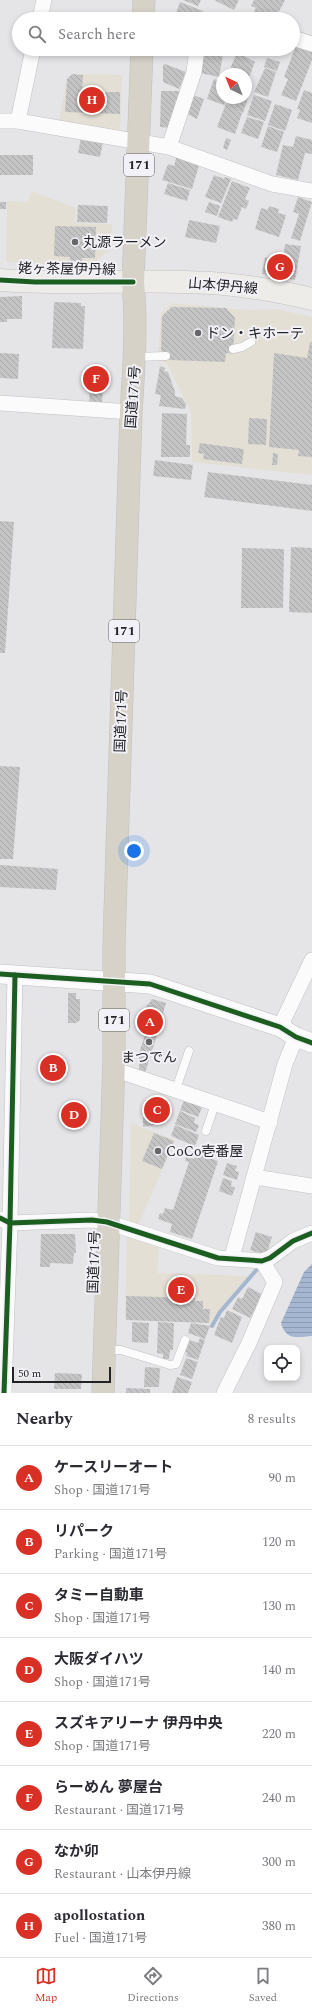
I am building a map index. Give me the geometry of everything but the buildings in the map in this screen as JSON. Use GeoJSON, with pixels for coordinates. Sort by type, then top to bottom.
{"type":"FeatureCollection","features":[{"type":"Feature","properties":{"kind":"highway"},"geometry":{"type":"LineString","coordinates":[[143,12],[144,0]]}},
{"type":"Feature","properties":{"kind":"highway","name":"国道171号"},"geometry":{"type":"LineString","coordinates":[[103,1393],[107,1222],[114,1069],[113,981],[131,412],[135,357],[136,310],[134,282],[142,56]]}},
{"type":"Feature","properties":{"kind":"main road","name":"姥ヶ茶屋伊丹線"},"geometry":{"type":"LineString","coordinates":[[0,280],[35,282],[134,282]]}},
{"type":"Feature","properties":{"kind":"main road","name":"山本伊丹線"},"geometry":{"type":"LineString","coordinates":[[134,282],[211,283],[273,290],[312,299]]}},
{"type":"Feature","properties":{"kind":"street"},"geometry":{"type":"LineString","coordinates":[[41,12],[44,0]]}},
{"type":"Feature","properties":{"kind":"street"},"geometry":{"type":"LineString","coordinates":[[300,40],[312,44]]}},
{"type":"Feature","properties":{"kind":"street"},"geometry":{"type":"LineString","coordinates":[[18,121],[32,56]]}},
{"type":"Feature","properties":{"kind":"street"},"geometry":{"type":"LineString","coordinates":[[169,147],[194,72],[196,56]]}},
{"type":"Feature","properties":{"kind":"street"},"geometry":{"type":"LineString","coordinates":[[0,121],[18,121],[169,147],[272,184],[312,191]]}},
{"type":"Feature","properties":{"kind":"street"},"geometry":{"type":"LineString","coordinates":[[0,403],[131,412]]}},
{"type":"Feature","properties":{"kind":"street"},"geometry":{"type":"LineString","coordinates":[[280,1027],[312,960]]}},
{"type":"Feature","properties":{"kind":"street"},"geometry":{"type":"LineString","coordinates":[[4,1393],[7,975],[150,984],[280,1027],[304,1040],[286,1064],[232,1258]]}},
{"type":"Feature","properties":{"kind":"street"},"geometry":{"type":"LineString","coordinates":[[114,1069],[270,1122]]}},
{"type":"Feature","properties":{"kind":"street"},"geometry":{"type":"LineString","coordinates":[[254,1177],[312,1186]]}},
{"type":"Feature","properties":{"kind":"street"},"geometry":{"type":"LineString","coordinates":[[5,1220],[92,1220],[107,1222],[218,1258],[262,1261],[270,1258],[293,1241],[312,1233]]}},
{"type":"Feature","properties":{"kind":"street"},"geometry":{"type":"LineString","coordinates":[[224,1393],[249,1343],[275,1282],[262,1261]]}},
{"type":"Feature","properties":{"kind":"lane"},"geometry":{"type":"LineString","coordinates":[[233,349],[251,342]]}},
{"type":"Feature","properties":{"kind":"lane"},"geometry":{"type":"LineString","coordinates":[[135,357],[166,356]]}},
{"type":"Feature","properties":{"kind":"lane"},"geometry":{"type":"LineString","coordinates":[[176,1089],[189,1051]]}},
{"type":"Feature","properties":{"kind":"lane"},"geometry":{"type":"LineString","coordinates":[[206,1130],[215,1104]]}},
{"type":"Feature","properties":{"kind":"lane"},"geometry":{"type":"LineString","coordinates":[[104,1350],[121,1350],[170,1365],[176,1364],[184,1340]]}},
{"type":"Feature","properties":{"kind":"shaded area"},"geometry":{"type":"Polygon","coordinates":[[[72,74],[122,75],[120,130],[59,121],[67,79],[72,74]]]}},
{"type":"Feature","properties":{"kind":"shaded area"},"geometry":{"type":"Polygon","coordinates":[[[32,191],[76,208],[75,223],[112,224],[111,248],[91,266],[6,262],[7,201],[28,202],[32,191]]]}},
{"type":"Feature","properties":{"kind":"shaded area"},"geometry":{"type":"Polygon","coordinates":[[[172,303],[248,310],[277,309],[312,317],[312,475],[192,462],[191,412],[167,363],[158,361],[161,313],[172,303]]]}},
{"type":"Feature","properties":{"kind":"shaded area"},"geometry":{"type":"Polygon","coordinates":[[[131,1123],[175,1140],[137,1228],[129,1225],[131,1123]]]}},
{"type":"Feature","properties":{"kind":"shaded area"},"geometry":{"type":"Polygon","coordinates":[[[127,1236],[159,1245],[157,1273],[249,1276],[223,1305],[212,1323],[125,1319],[127,1236]]]}},
{"type":"Feature","properties":{"kind":"water"},"geometry":{"type":"Polygon","coordinates":[[[312,1264],[312,1336],[293,1337],[286,1333],[281,1323],[304,1272],[312,1264]]]}},
{"type":"Feature","properties":{"kind":"waterway"},"geometry":{"type":"LineString","coordinates":[[212,1326],[220,1312],[259,1267]]}},
{"type":"Feature","properties":{"kind":"cycle path"},"geometry":{"type":"LineString","coordinates":[[0,280],[35,282],[133,282]]}},
{"type":"Feature","properties":{"kind":"cycle path"},"geometry":{"type":"LineString","coordinates":[[0,974],[150,984],[280,1027],[296,1037],[312,1043]]}},
{"type":"Feature","properties":{"kind":"cycle path"},"geometry":{"type":"LineString","coordinates":[[4,1393],[10,1223],[15,975]]}},
{"type":"Feature","properties":{"kind":"cycle path"},"geometry":{"type":"LineString","coordinates":[[0,1218],[10,1223],[92,1220],[107,1222],[218,1258],[262,1261],[270,1258],[293,1241],[312,1233]]}},
{"type":"Feature","properties":{"kind":"place","name":"apollostation"},"geometry":{"type":"Point","coordinates":[92,100]}},
{"type":"Feature","properties":{"kind":"place","name":"丸源ラーメン"},"geometry":{"type":"Point","coordinates":[75,242]}},
{"type":"Feature","properties":{"kind":"place","name":"なか卯"},"geometry":{"type":"Point","coordinates":[280,267]}},
{"type":"Feature","properties":{"kind":"place","name":"ドン・キホーテ"},"geometry":{"type":"Point","coordinates":[198,333]}},
{"type":"Feature","properties":{"kind":"place","name":"らーめん 夢屋台"},"geometry":{"type":"Point","coordinates":[96,379]}},
{"type":"Feature","properties":{"kind":"place","name":"ケースリーオート"},"geometry":{"type":"Point","coordinates":[150,1022]}},
{"type":"Feature","properties":{"kind":"place","name":"まつでん"},"geometry":{"type":"Point","coordinates":[149,1042]}},
{"type":"Feature","properties":{"kind":"place","name":"リパーク"},"geometry":{"type":"Point","coordinates":[53,1068]}},
{"type":"Feature","properties":{"kind":"place","name":"タミー自動車"},"geometry":{"type":"Point","coordinates":[157,1110]}},
{"type":"Feature","properties":{"kind":"place","name":"大阪ダイハツ"},"geometry":{"type":"Point","coordinates":[74,1115]}},
{"type":"Feature","properties":{"kind":"place","name":"CoCo壱番屋"},"geometry":{"type":"Point","coordinates":[158,1151]}},
{"type":"Feature","properties":{"kind":"place","name":"スズキアリーナ 伊丹中央"},"geometry":{"type":"Point","coordinates":[181,1290]}}]}
